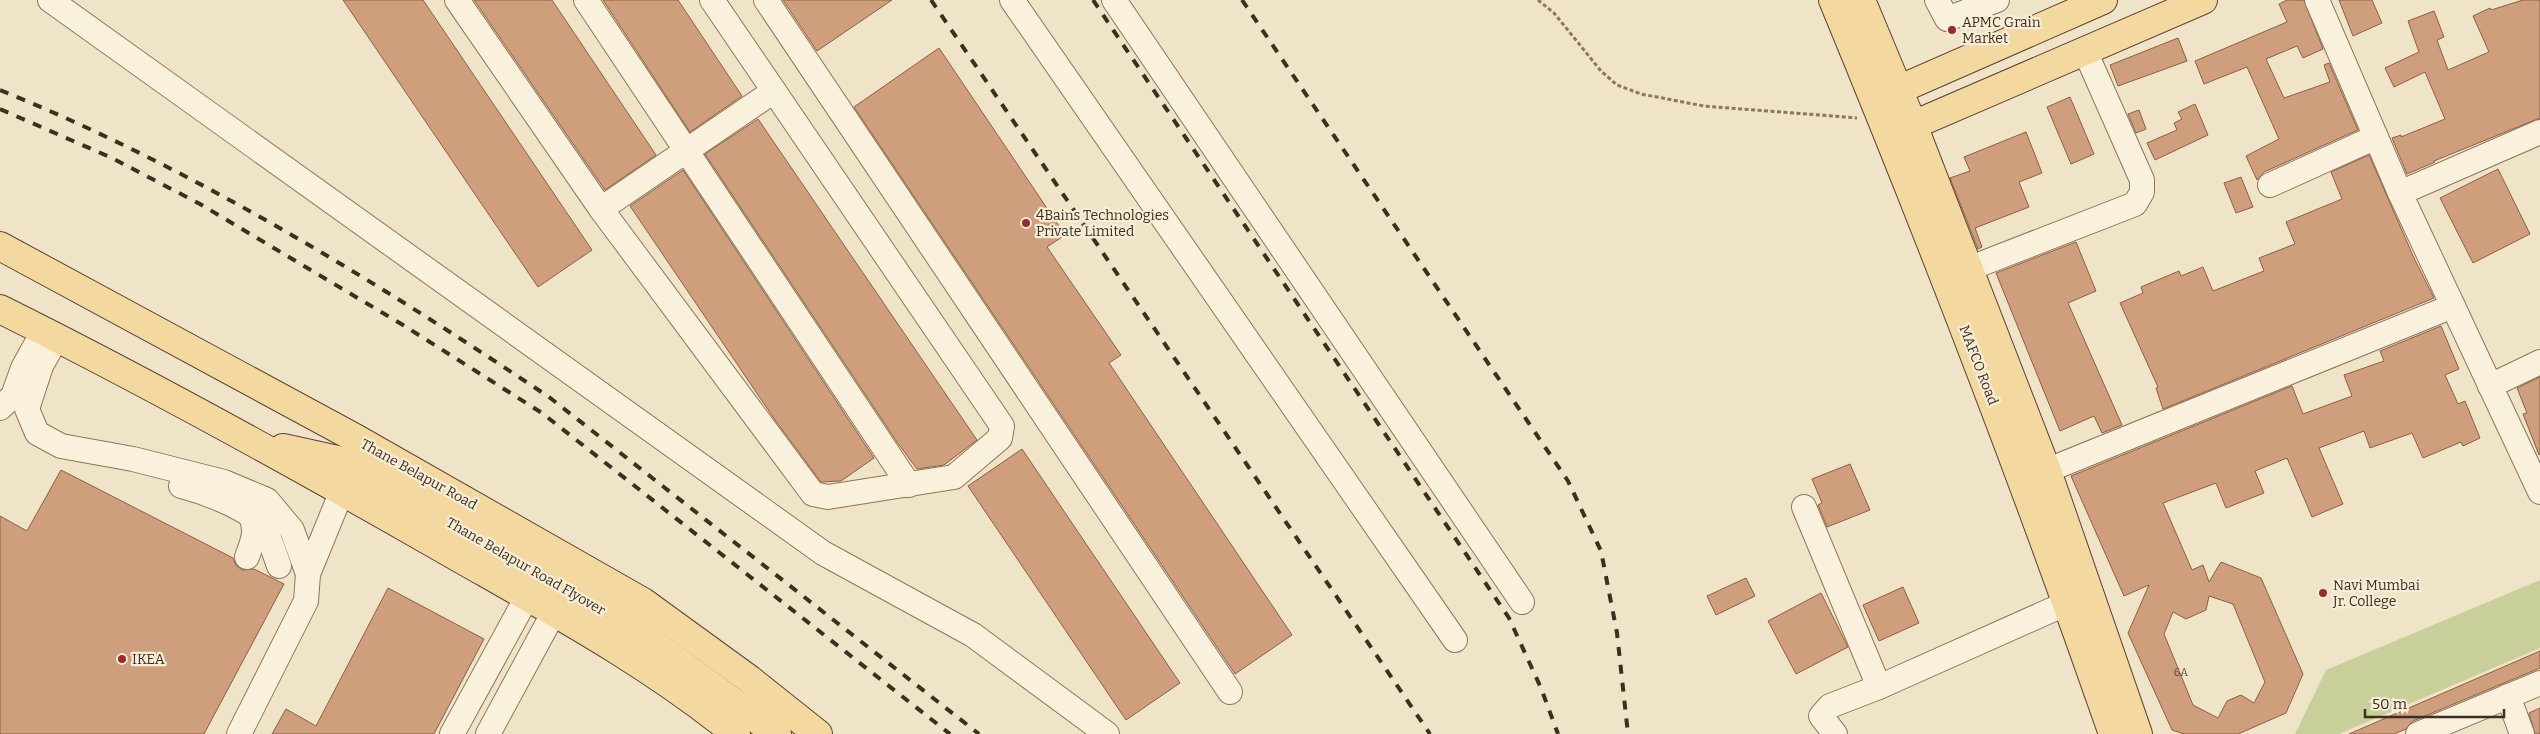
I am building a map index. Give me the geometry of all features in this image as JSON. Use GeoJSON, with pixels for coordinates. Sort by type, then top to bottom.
{"type":"FeatureCollection","features":[{"type":"Feature","properties":{"kind":"main road","name":"MAFCO Road"},"geometry":{"type":"LineString","coordinates":[[1834,0],[1968,269],[2035,476],[2078,598],[2138,734]]}},
{"type":"Feature","properties":{"kind":"main road","name":"MAFCO Road"},"geometry":{"type":"LineString","coordinates":[[1861,0],[1892,115],[2035,476]]}},
{"type":"Feature","properties":{"kind":"main road"},"geometry":{"type":"LineString","coordinates":[[1892,115],[2102,0]]}},
{"type":"Feature","properties":{"kind":"main road"},"geometry":{"type":"LineString","coordinates":[[1892,115],[2085,51],[2203,0]]}},
{"type":"Feature","properties":{"kind":"main road","name":"Thane Belapur Road"},"geometry":{"type":"LineString","coordinates":[[0,246],[355,438],[643,602],[749,679],[818,734]]}},
{"type":"Feature","properties":{"kind":"main road"},"geometry":{"type":"LineString","coordinates":[[0,309],[51,334],[254,442],[554,612],[614,648],[722,730]]}},
{"type":"Feature","properties":{"kind":"main road","name":"Thane Belapur Road Flyover"},"geometry":{"type":"LineString","coordinates":[[254,442],[342,461],[628,625],[777,734]]}},
{"type":"Feature","properties":{"kind":"main road","name":"MAFCO Road"},"geometry":{"type":"LineString","coordinates":[[2078,598],[2113,734]]}},
{"type":"Feature","properties":{"kind":"street"},"geometry":{"type":"LineString","coordinates":[[50,0],[823,552],[973,635],[1107,734]]}},
{"type":"Feature","properties":{"kind":"street"},"geometry":{"type":"LineString","coordinates":[[457,0],[601,210],[812,494],[828,497],[954,477],[1000,438],[1002,426],[712,0]]}},
{"type":"Feature","properties":{"kind":"street"},"geometry":{"type":"LineString","coordinates":[[586,0],[909,485]]}},
{"type":"Feature","properties":{"kind":"street"},"geometry":{"type":"LineString","coordinates":[[766,0],[1230,692]]}},
{"type":"Feature","properties":{"kind":"street"},"geometry":{"type":"LineString","coordinates":[[1012,0],[1455,640]]}},
{"type":"Feature","properties":{"kind":"street"},"geometry":{"type":"LineString","coordinates":[[1114,0],[1522,602]]}},
{"type":"Feature","properties":{"kind":"street"},"geometry":{"type":"LineString","coordinates":[[1937,0],[1947,19],[1997,0]]}},
{"type":"Feature","properties":{"kind":"street"},"geometry":{"type":"LineString","coordinates":[[2317,0],[2400,193],[2540,492]]}},
{"type":"Feature","properties":{"kind":"street"},"geometry":{"type":"LineString","coordinates":[[1968,269],[2135,204],[2142,192],[2142,180],[2085,51]]}},
{"type":"Feature","properties":{"kind":"street"},"geometry":{"type":"LineString","coordinates":[[601,210],[774,91]]}},
{"type":"Feature","properties":{"kind":"street"},"geometry":{"type":"LineString","coordinates":[[2400,193],[2540,132]]}},
{"type":"Feature","properties":{"kind":"street"},"geometry":{"type":"LineString","coordinates":[[2270,185],[2376,137]]}},
{"type":"Feature","properties":{"kind":"street"},"geometry":{"type":"LineString","coordinates":[[2035,476],[2453,306]]}},
{"type":"Feature","properties":{"kind":"street"},"geometry":{"type":"LineString","coordinates":[[51,334],[23,368],[6,402],[16,414],[25,434],[42,448],[60,458],[139,474],[201,491],[252,516],[265,529],[279,566]]}},
{"type":"Feature","properties":{"kind":"street"},"geometry":{"type":"LineString","coordinates":[[51,334],[27,410],[36,433],[61,446],[133,459],[215,480],[267,500],[292,530],[308,574]]}},
{"type":"Feature","properties":{"kind":"street"},"geometry":{"type":"LineString","coordinates":[[2490,386],[2540,362]]}},
{"type":"Feature","properties":{"kind":"street"},"geometry":{"type":"LineString","coordinates":[[239,734],[306,601],[308,574],[342,491]]}},
{"type":"Feature","properties":{"kind":"street"},"geometry":{"type":"LineString","coordinates":[[1804,507],[1879,687]]}},
{"type":"Feature","properties":{"kind":"street"},"geometry":{"type":"LineString","coordinates":[[247,557],[256,527],[252,516]]}},
{"type":"Feature","properties":{"kind":"street"},"geometry":{"type":"LineString","coordinates":[[452,734],[527,597]]}},
{"type":"Feature","properties":{"kind":"street"},"geometry":{"type":"LineString","coordinates":[[1835,734],[1821,716],[1830,706],[1879,687],[2078,598]]}},
{"type":"Feature","properties":{"kind":"street"},"geometry":{"type":"LineString","coordinates":[[488,734],[554,612]]}},
{"type":"Feature","properties":{"kind":"street"},"geometry":{"type":"LineString","coordinates":[[2418,734],[2540,683]]}},
{"type":"Feature","properties":{"kind":"street"},"geometry":{"type":"LineString","coordinates":[[2508,696],[2522,734]]}},
{"type":"Feature","properties":{"kind":"path"},"geometry":{"type":"LineString","coordinates":[[1538,0],[1554,13],[1601,71],[1617,85],[1641,94],[1704,106],[1848,117],[1892,115]]}},
{"type":"Feature","properties":{"kind":"green space"},"geometry":{"type":"Polygon","coordinates":[[[2540,580],[2540,648],[2339,734],[2295,734],[2326,670],[2540,580]]]}},
{"type":"Feature","properties":{"kind":"building"},"geometry":{"type":"Polygon","coordinates":[[[343,0],[423,0],[592,250],[538,287],[343,0]]]}},
{"type":"Feature","properties":{"kind":"building"},"geometry":{"type":"Polygon","coordinates":[[[474,0],[552,0],[656,155],[605,190],[474,0]]]}},
{"type":"Feature","properties":{"kind":"building"},"geometry":{"type":"Polygon","coordinates":[[[603,0],[678,0],[742,96],[690,132],[603,0]]]}},
{"type":"Feature","properties":{"kind":"building"},"geometry":{"type":"Polygon","coordinates":[[[783,0],[892,0],[817,51],[783,0]]]}},
{"type":"Feature","properties":{"kind":"building"},"geometry":{"type":"Polygon","coordinates":[[[2287,0],[2304,0],[2323,49],[2303,58],[2297,46],[2266,59],[2284,98],[2330,82],[2324,65],[2329,63],[2358,130],[2264,172],[2257,180],[2246,156],[2279,139],[2247,67],[2204,84],[2195,61],[2287,22],[2279,4],[2287,0]]]}},
{"type":"Feature","properties":{"kind":"building"},"geometry":{"type":"Polygon","coordinates":[[[2339,0],[2372,0],[2382,23],[2353,36],[2339,0]]]}},
{"type":"Feature","properties":{"kind":"building"},"geometry":{"type":"Polygon","coordinates":[[[2523,0],[2540,0],[2540,118],[2434,161],[2407,174],[2392,138],[2401,135],[2401,137],[2445,119],[2425,72],[2394,87],[2385,68],[2419,52],[2408,21],[2434,11],[2444,37],[2437,40],[2448,70],[2489,52],[2473,16],[2490,8],[2491,10],[2523,0]]]}},
{"type":"Feature","properties":{"kind":"building"},"geometry":{"type":"Polygon","coordinates":[[[2178,38],[2187,61],[2118,86],[2110,65],[2178,38]]]}},
{"type":"Feature","properties":{"kind":"building"},"geometry":{"type":"Polygon","coordinates":[[[939,48],[1065,235],[1047,247],[1121,355],[1109,363],[1292,635],[1235,674],[854,107],[939,48]]]}},
{"type":"Feature","properties":{"kind":"building"},"geometry":{"type":"Polygon","coordinates":[[[2070,97],[2094,154],[2071,164],[2047,107],[2070,97]]]}},
{"type":"Feature","properties":{"kind":"building"},"geometry":{"type":"Polygon","coordinates":[[[2195,104],[2208,135],[2155,160],[2147,143],[2177,130],[2174,123],[2182,119],[2178,112],[2195,104]]]}},
{"type":"Feature","properties":{"kind":"building"},"geometry":{"type":"Polygon","coordinates":[[[2139,110],[2146,129],[2136,133],[2128,114],[2139,110]]]}},
{"type":"Feature","properties":{"kind":"building"},"geometry":{"type":"Polygon","coordinates":[[[758,119],[977,440],[944,465],[917,469],[897,442],[705,154],[758,119]]]}},
{"type":"Feature","properties":{"kind":"building"},"geometry":{"type":"Polygon","coordinates":[[[2026,132],[2042,173],[2019,182],[2029,207],[1975,228],[1982,247],[1978,249],[1950,178],[1970,171],[1964,157],[2026,132]]]}},
{"type":"Feature","properties":{"kind":"building"},"geometry":{"type":"Polygon","coordinates":[[[2369,155],[2414,258],[2434,298],[2163,409],[2156,388],[2158,387],[2120,303],[2143,293],[2141,287],[2179,271],[2181,276],[2203,267],[2213,291],[2264,271],[2259,258],[2295,244],[2286,222],[2342,199],[2331,172],[2369,155]]]}},
{"type":"Feature","properties":{"kind":"building"},"geometry":{"type":"Polygon","coordinates":[[[2498,169],[2530,234],[2473,263],[2440,198],[2498,169]]]}},
{"type":"Feature","properties":{"kind":"building"},"geometry":{"type":"Polygon","coordinates":[[[683,170],[874,458],[841,481],[821,482],[775,420],[630,206],[683,170]]]}},
{"type":"Feature","properties":{"kind":"building"},"geometry":{"type":"Polygon","coordinates":[[[2241,177],[2253,207],[2236,213],[2224,183],[2241,177]]]}},
{"type":"Feature","properties":{"kind":"building"},"geometry":{"type":"Polygon","coordinates":[[[2076,242],[2096,291],[2068,303],[2122,425],[2102,433],[2094,416],[2060,431],[1996,273],[2076,242]]]}},
{"type":"Feature","properties":{"kind":"building"},"geometry":{"type":"Polygon","coordinates":[[[2441,326],[2459,369],[2445,375],[2458,404],[2465,401],[2480,438],[2463,446],[2461,442],[2423,458],[2412,433],[2370,448],[2364,431],[2319,448],[2343,504],[2312,517],[2287,458],[2255,471],[2264,493],[2226,508],[2216,483],[2163,503],[2192,570],[2203,565],[2209,582],[2221,562],[2261,578],[2303,674],[2286,713],[2238,734],[2184,734],[2172,730],[2128,633],[2149,585],[2124,596],[2071,476],[2292,386],[2303,414],[2352,396],[2344,375],[2384,361],[2380,351],[2441,326]],[[2209,596],[2206,610],[2186,619],[2173,612],[2164,634],[2193,705],[2218,718],[2227,701],[2241,695],[2254,703],[2265,682],[2233,604],[2209,596]]]}},
{"type":"Feature","properties":{"kind":"building"},"geometry":{"type":"Polygon","coordinates":[[[2540,377],[2539,455],[2523,414],[2527,413],[2517,388],[2540,377]]]}},
{"type":"Feature","properties":{"kind":"building"},"geometry":{"type":"Polygon","coordinates":[[[1022,449],[1180,683],[1126,720],[968,486],[1022,449]]]}},
{"type":"Feature","properties":{"kind":"building"},"geometry":{"type":"Polygon","coordinates":[[[1850,464],[1870,510],[1827,527],[1818,505],[1822,503],[1812,479],[1850,464]]]}},
{"type":"Feature","properties":{"kind":"building","name":"IKEA"},"geometry":{"type":"Polygon","coordinates":[[[61,470],[233,558],[236,565],[242,570],[254,569],[284,584],[204,734],[0,734],[0,516],[27,531],[61,470]]]}},
{"type":"Feature","properties":{"kind":"building"},"geometry":{"type":"Polygon","coordinates":[[[1746,578],[1755,596],[1716,615],[1707,596],[1746,578]]]}},
{"type":"Feature","properties":{"kind":"building"},"geometry":{"type":"Polygon","coordinates":[[[1903,587],[1919,623],[1879,641],[1863,605],[1903,587]]]}},
{"type":"Feature","properties":{"kind":"building"},"geometry":{"type":"Polygon","coordinates":[[[388,588],[484,639],[434,734],[272,734],[286,709],[316,726],[388,588]]]}},
{"type":"Feature","properties":{"kind":"building"},"geometry":{"type":"Polygon","coordinates":[[[1821,593],[1848,647],[1796,674],[1768,621],[1821,593]]]}},
{"type":"Feature","properties":{"kind":"building"},"geometry":{"type":"Polygon","coordinates":[[[2540,651],[2540,668],[2413,721],[2406,729],[2394,734],[2349,734],[2540,651]]]}},
{"type":"Feature","properties":{"kind":"building"},"geometry":{"type":"Polygon","coordinates":[[[2540,708],[2540,734],[2535,734],[2529,713],[2540,708]]]}},
{"type":"Feature","properties":{"kind":"railway"},"geometry":{"type":"LineString","coordinates":[[931,0],[1430,734]]}},
{"type":"Feature","properties":{"kind":"railway"},"geometry":{"type":"LineString","coordinates":[[1093,0],[1509,618],[1541,688],[1558,734]]}},
{"type":"Feature","properties":{"kind":"railway"},"geometry":{"type":"LineString","coordinates":[[1242,0],[1568,481],[1601,551],[1617,633],[1628,734]]}},
{"type":"Feature","properties":{"kind":"railway"},"geometry":{"type":"LineString","coordinates":[[0,90],[72,121],[214,191],[417,311],[549,397],[979,734]]}},
{"type":"Feature","properties":{"kind":"railway"},"geometry":{"type":"LineString","coordinates":[[0,109],[112,158],[200,204],[403,325],[542,413],[950,734]]}},
{"type":"Feature","properties":{"kind":"place","name":"APMC Grain Market"},"geometry":{"type":"Point","coordinates":[1952,30]}},
{"type":"Feature","properties":{"kind":"place","name":"4Bains Technologies Private Limited"},"geometry":{"type":"Point","coordinates":[1026,223]}},
{"type":"Feature","properties":{"kind":"place","name":"Navi Mumbai Jr. College"},"geometry":{"type":"Point","coordinates":[2323,593]}},
{"type":"Feature","properties":{"kind":"place","name":"IKEA"},"geometry":{"type":"Point","coordinates":[122,659]}}]}
